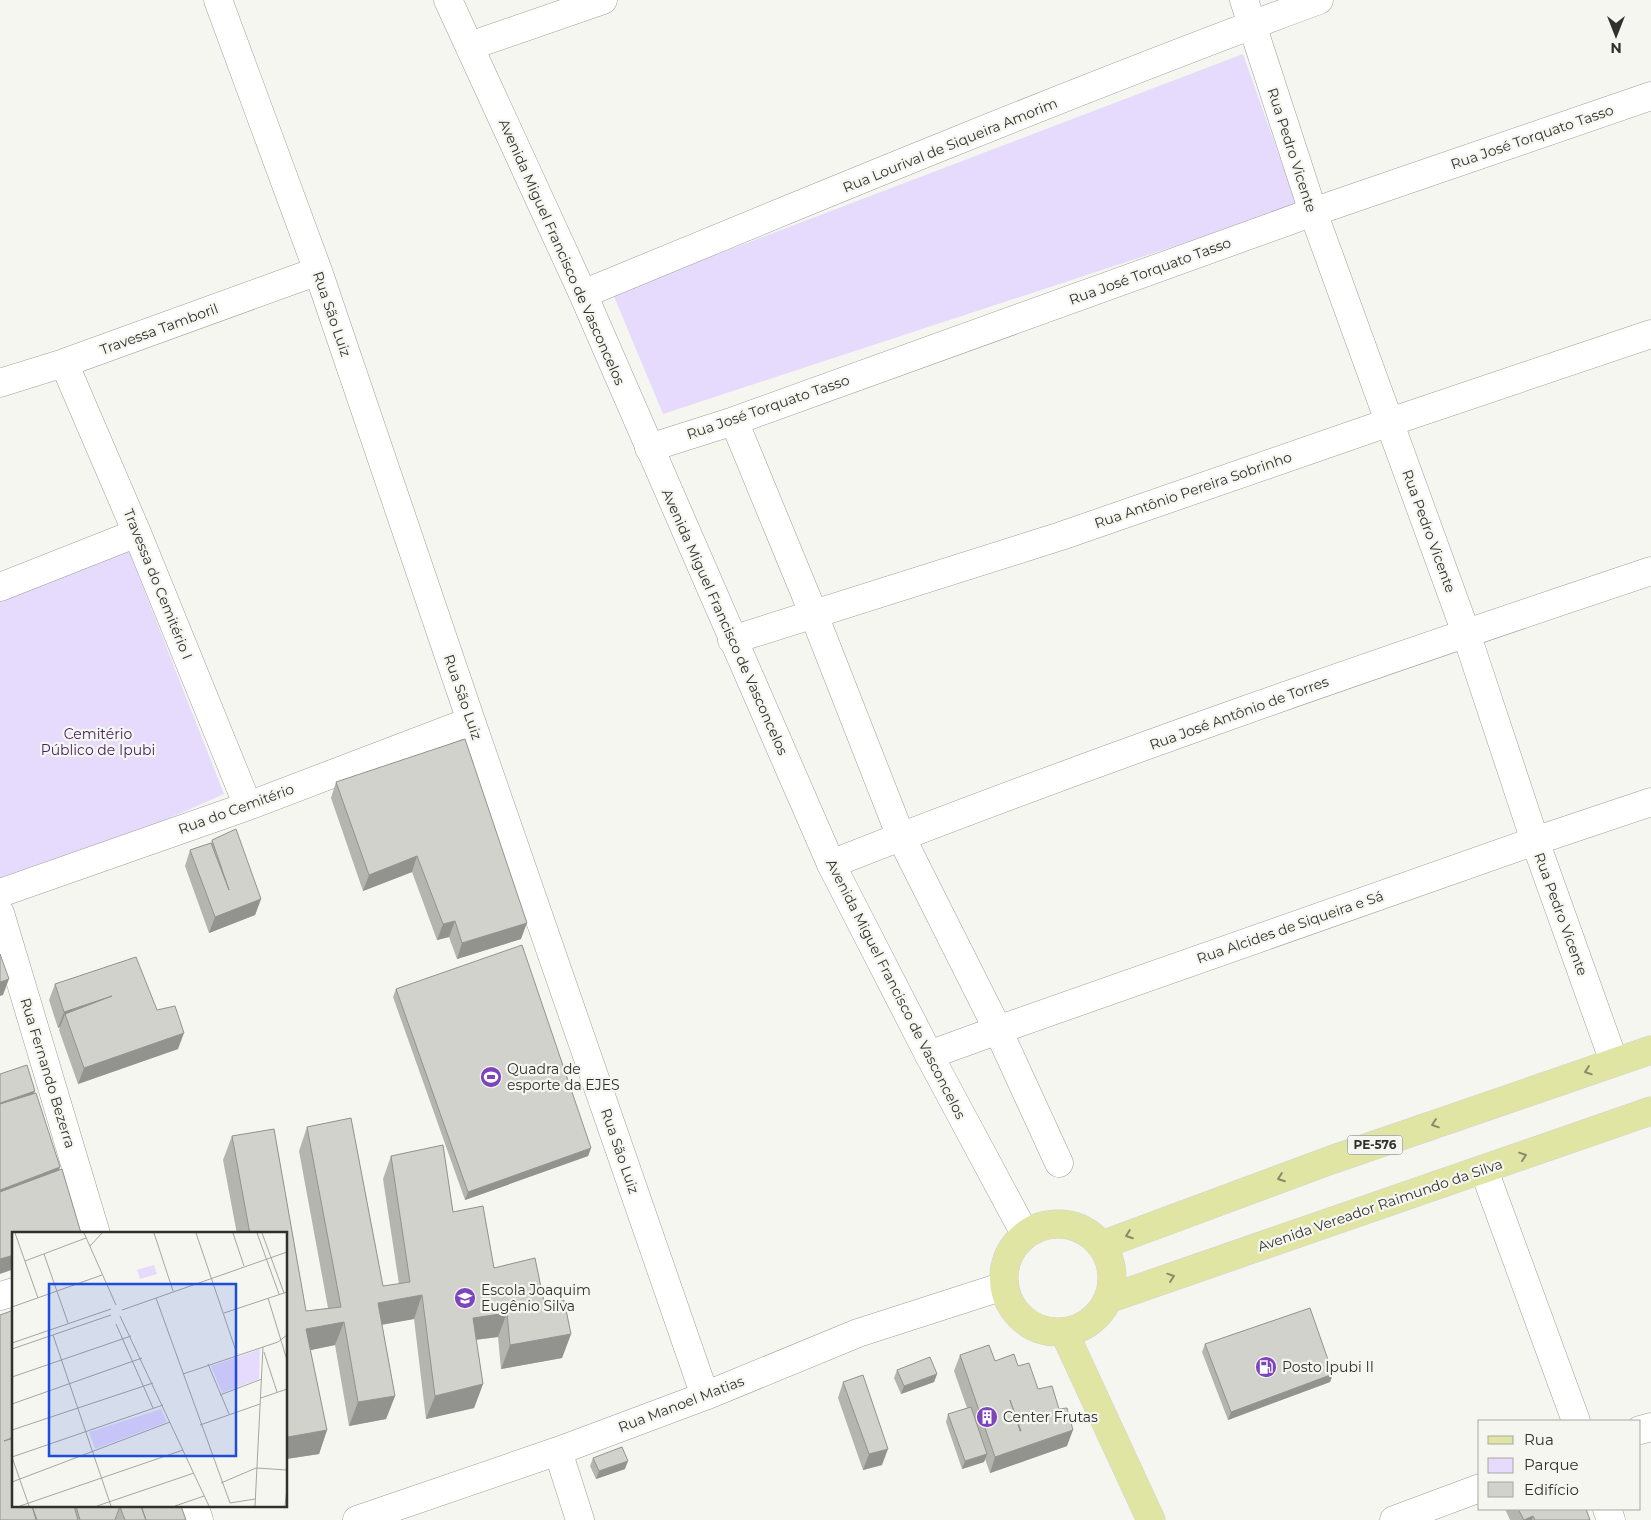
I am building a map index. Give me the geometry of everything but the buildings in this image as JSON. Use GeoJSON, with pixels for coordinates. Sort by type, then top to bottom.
{"type":"FeatureCollection","features":[{"type":"Feature","properties":{"kind":"main road","name":"PE-576"},"geometry":{"type":"LineString","coordinates":[[1102,1245],[1331,1160],[1651,1050]]}},
{"type":"Feature","properties":{"kind":"main road","name":"Avenida Vereador Raimundo da Silva"},"geometry":{"type":"LineString","coordinates":[[1108,1299],[1651,1111]]}},
{"type":"Feature","properties":{"kind":"main road"},"geometry":{"type":"LineString","coordinates":[[1051,1223],[1080,1228],[1102,1245],[1112,1271],[1108,1299],[1090,1321],[1064,1332],[1035,1327],[1012,1308],[1004,1286],[1008,1254],[1025,1234],[1051,1223]]}},
{"type":"Feature","properties":{"kind":"main road"},"geometry":{"type":"LineString","coordinates":[[1064,1332],[1150,1520]]}},
{"type":"Feature","properties":{"kind":"street","name":"Rua São Luiz"},"geometry":{"type":"LineString","coordinates":[[218,0],[318,271],[471,721],[705,1396]]}},
{"type":"Feature","properties":{"kind":"street","name":"Avenida Miguel Francisco de Vasconcelos"},"geometry":{"type":"LineString","coordinates":[[448,0],[583,294],[831,864],[1025,1234]]}},
{"type":"Feature","properties":{"kind":"street"},"geometry":{"type":"LineString","coordinates":[[470,46],[603,0]]}},
{"type":"Feature","properties":{"kind":"street","name":"Rua Lourival de Siqueira Amorim"},"geometry":{"type":"LineString","coordinates":[[583,294],[855,182],[1247,13],[1319,0]]}},
{"type":"Feature","properties":{"kind":"street","name":"Rua Pedro Vicente"},"geometry":{"type":"LineString","coordinates":[[1247,13],[1313,212],[1466,633],[1535,841],[1614,1062]]}},
{"type":"Feature","properties":{"kind":"street","name":"Rua José Torquato Tasso"},"geometry":{"type":"LineString","coordinates":[[649,448],[734,421],[1313,212],[1651,96]]}},
{"type":"Feature","properties":{"kind":"street","name":"Travessa Tamboril"},"geometry":{"type":"LineString","coordinates":[[0,383],[64,363],[318,271]]}},
{"type":"Feature","properties":{"kind":"street","name":"Rua Antônio Pereira Sobrinho"},"geometry":{"type":"LineString","coordinates":[[732,640],[814,616],[1061,536],[1651,334]]}},
{"type":"Feature","properties":{"kind":"street","name":"Travessa do Cemitério I"},"geometry":{"type":"LineString","coordinates":[[64,363],[137,533],[248,806]]}},
{"type":"Feature","properties":{"kind":"street"},"geometry":{"type":"LineString","coordinates":[[734,421],[901,836],[998,1030],[1059,1162]]}},
{"type":"Feature","properties":{"kind":"street"},"geometry":{"type":"LineString","coordinates":[[0,586],[137,533]]}},
{"type":"Feature","properties":{"kind":"street","name":"Rua José Antônio de Torres"},"geometry":{"type":"LineString","coordinates":[[831,864],[901,836],[1198,727],[1466,633],[1651,571]]}},
{"type":"Feature","properties":{"kind":"street","name":"Rua do Cemitério"},"geometry":{"type":"LineString","coordinates":[[0,893],[248,806],[471,721]]}},
{"type":"Feature","properties":{"kind":"street","name":"Rua Alcides de Siqueira e Sá"},"geometry":{"type":"LineString","coordinates":[[930,1056],[998,1030],[1651,802]]}},
{"type":"Feature","properties":{"kind":"street","name":"Rua Fernando Bezerra"},"geometry":{"type":"LineString","coordinates":[[0,913],[95,1232]]}},
{"type":"Feature","properties":{"kind":"street"},"geometry":{"type":"LineString","coordinates":[[1484,1170],[1576,1420]]}},
{"type":"Feature","properties":{"kind":"street","name":"Rua Manoel Matias"},"geometry":{"type":"LineString","coordinates":[[357,1520],[558,1451],[705,1396],[858,1333],[1004,1286]]}},
{"type":"Feature","properties":{"kind":"street"},"geometry":{"type":"LineString","coordinates":[[558,1451],[580,1520]]}},
{"type":"Feature","properties":{"kind":"street"},"geometry":{"type":"LineString","coordinates":[[1394,1520],[1478,1489]]}},
{"type":"Feature","properties":{"kind":"street"},"geometry":{"type":"LineString","coordinates":[[195,1508],[199,1520]]}},
{"type":"Feature","properties":{"kind":"green space"},"geometry":{"type":"Polygon","coordinates":[[[1243,54],[1297,206],[663,414],[613,294],[1243,54]]]}},
{"type":"Feature","properties":{"kind":"green space","name":"Cemitério Público de Ipubi"},"geometry":{"type":"Polygon","coordinates":[[[128,549],[224,794],[122,839],[0,884],[0,598],[128,549]]]}},
{"type":"Feature","properties":{"kind":"place","name":"Quadra de esporte da EJES"},"geometry":{"type":"Point","coordinates":[491,1077]}},
{"type":"Feature","properties":{"kind":"place","name":"Escola Joaquim Eugênio Silva"},"geometry":{"type":"Point","coordinates":[465,1298]}},
{"type":"Feature","properties":{"kind":"place","name":"Posto Ipubi II"},"geometry":{"type":"Point","coordinates":[1266,1367]}},
{"type":"Feature","properties":{"kind":"place","name":"Center Frutas"},"geometry":{"type":"Point","coordinates":[987,1417]}}]}
